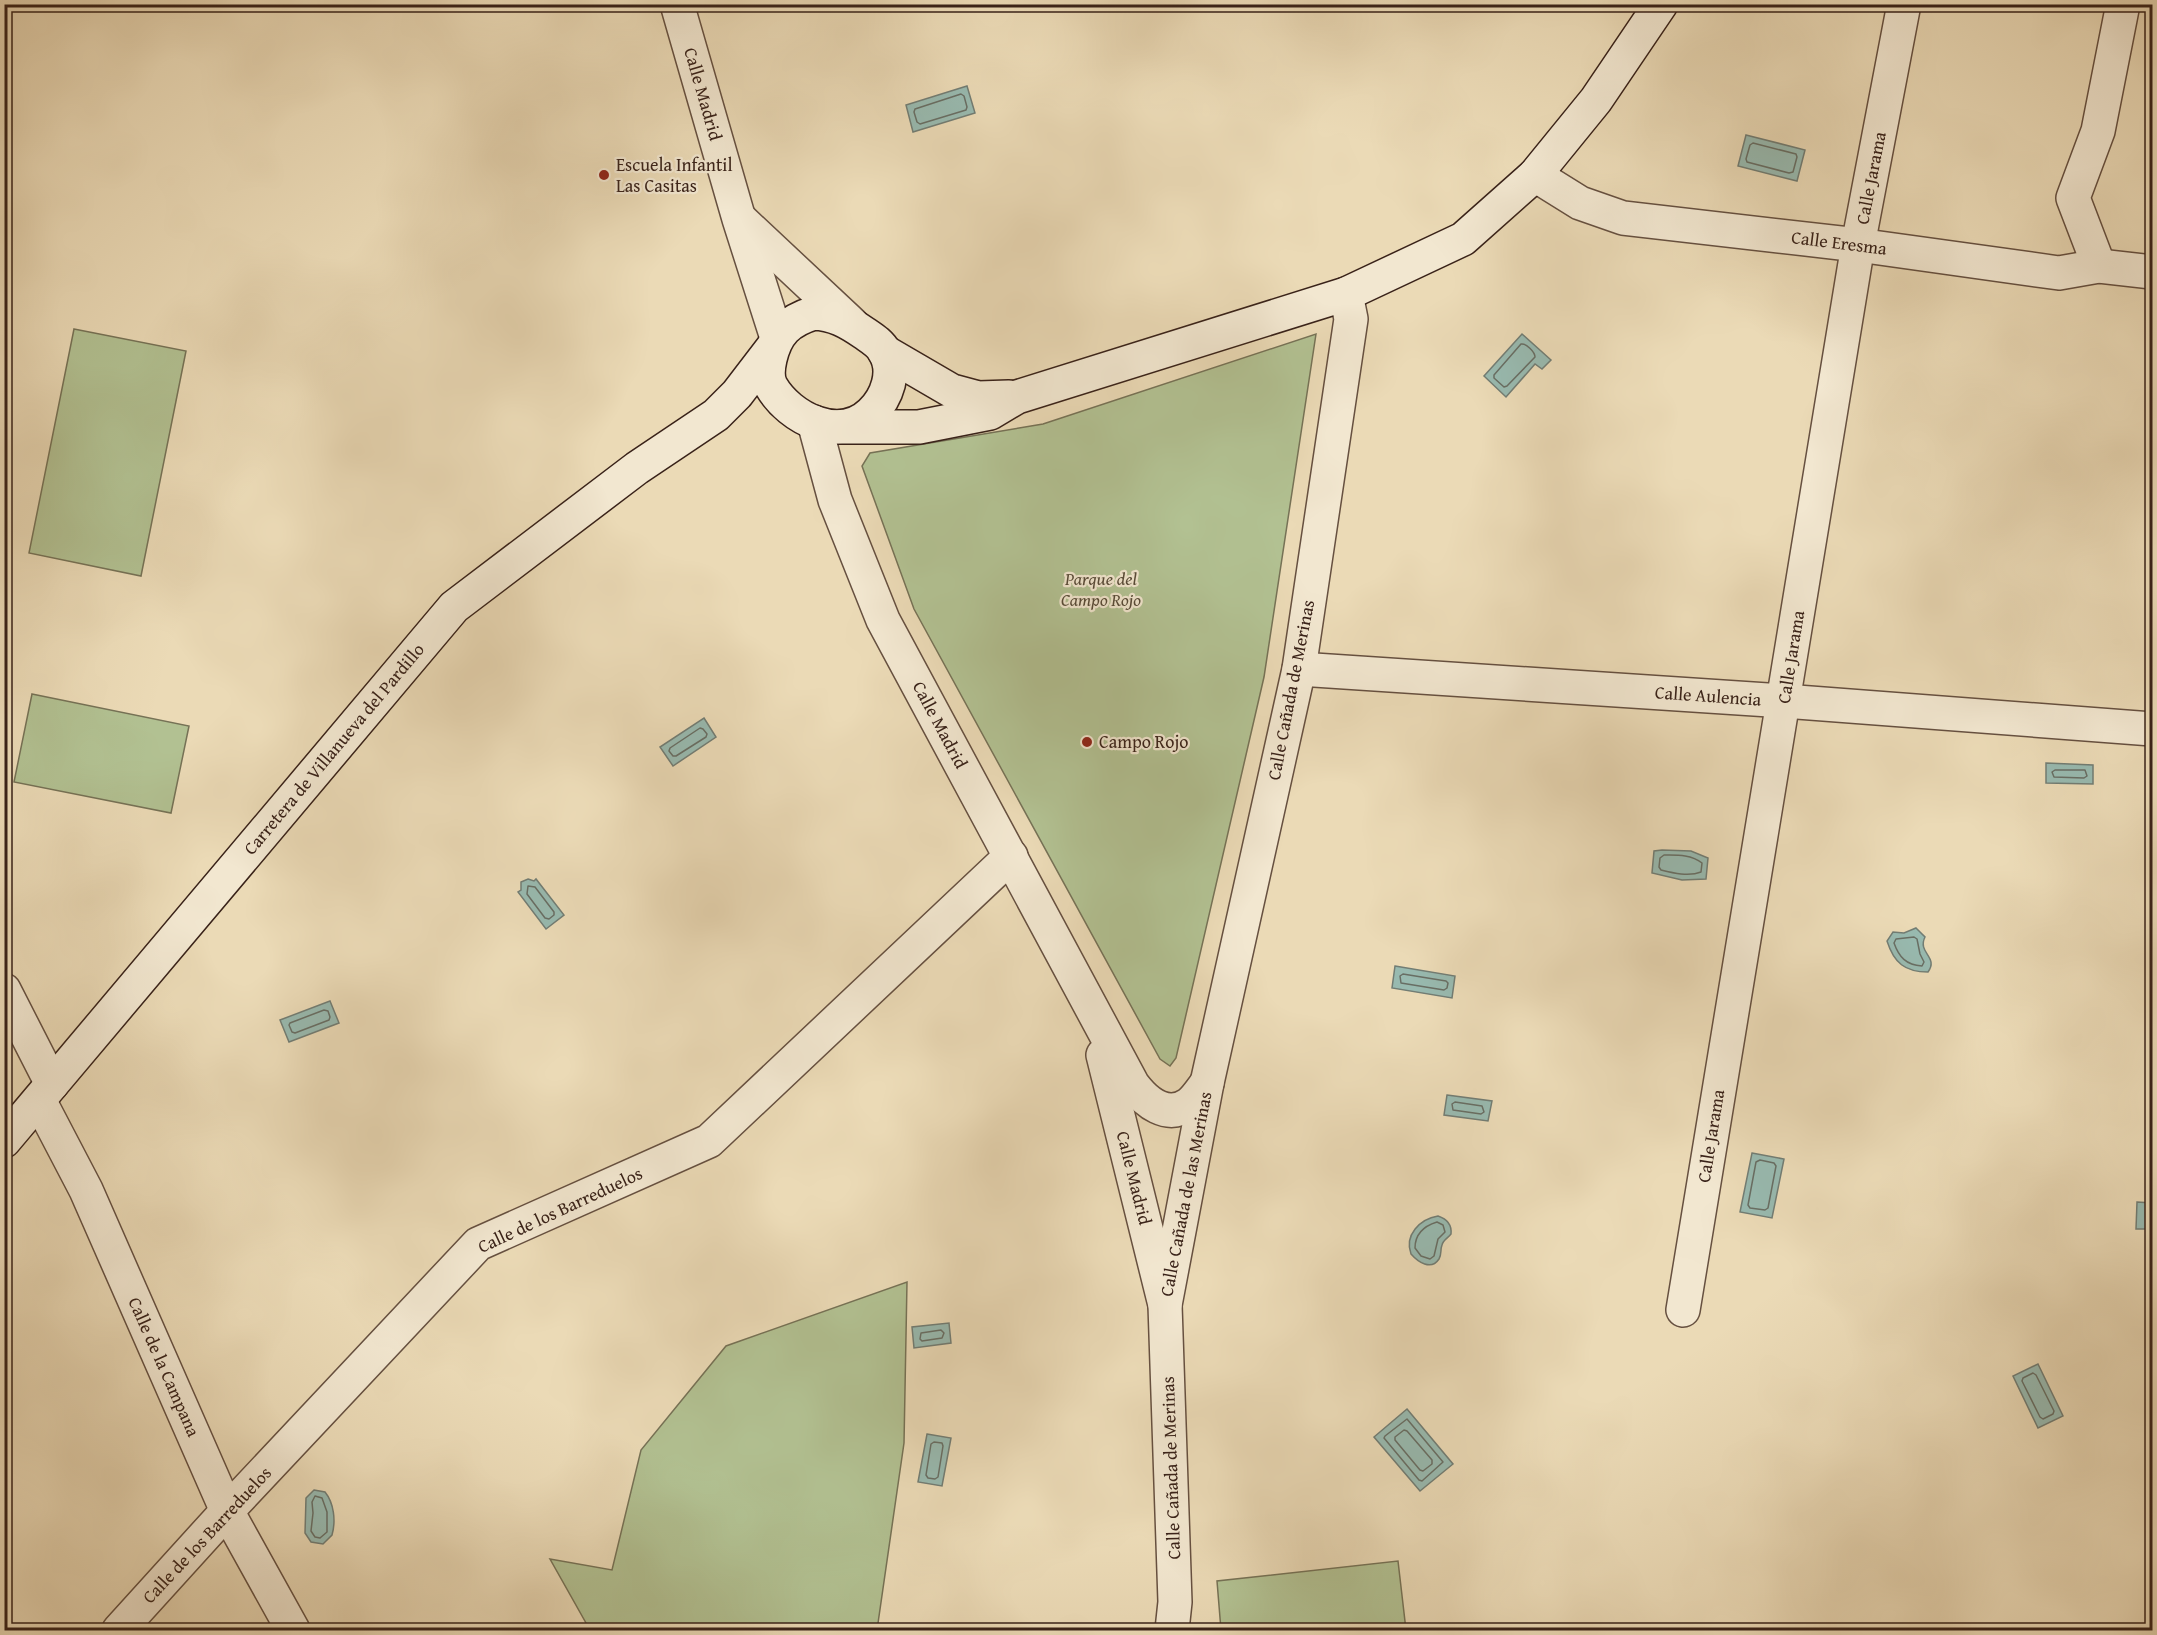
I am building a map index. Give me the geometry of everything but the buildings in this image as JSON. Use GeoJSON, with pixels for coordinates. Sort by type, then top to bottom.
{"type":"FeatureCollection","features":[{"type":"Feature","properties":{"kind":"street","name":"Calle Madrid"},"geometry":{"type":"LineString","coordinates":[[677,4],[775,342]]}},
{"type":"Feature","properties":{"kind":"street"},"geometry":{"type":"LineString","coordinates":[[817,421],[919,427],[990,414],[1017,397],[1346,294],[1463,239],[1536,175],[1596,100],[1661,4]]}},
{"type":"Feature","properties":{"kind":"street","name":"Calle Jarama"},"geometry":{"type":"LineString","coordinates":[[1683,1310],[1858,245],[1904,4]]}},
{"type":"Feature","properties":{"kind":"street"},"geometry":{"type":"LineString","coordinates":[[2099,266],[2073,198],[2098,131],[2123,4]]}},
{"type":"Feature","properties":{"kind":"street","name":"Calle Eresma"},"geometry":{"type":"LineString","coordinates":[[1536,175],[1580,203],[1623,218],[1858,245],[2059,273],[2099,266],[2152,272]]}},
{"type":"Feature","properties":{"kind":"street"},"geometry":{"type":"LineString","coordinates":[[739,219],[852,324],[880,345],[890,366],[885,395],[866,418],[853,425],[817,421],[771,385],[768,366],[775,342]]}},
{"type":"Feature","properties":{"kind":"street","name":"Calle Cañada de Merinas"},"geometry":{"type":"LineString","coordinates":[[1207,1083],[1299,669],[1351,319],[1346,294]]}},
{"type":"Feature","properties":{"kind":"street","name":"Carretera de Villanueva del Pardillo"},"geometry":{"type":"LineString","coordinates":[[4,1141],[454,607],[638,468],[716,415],[737,394],[775,342],[794,321],[814,313],[834,316],[852,324]]}},
{"type":"Feature","properties":{"kind":"street"},"geometry":{"type":"LineString","coordinates":[[885,352],[952,391],[978,398],[1017,397]]}},
{"type":"Feature","properties":{"kind":"street","name":"Carretera de Villanueva del Pardillo"},"geometry":{"type":"LineString","coordinates":[[716,415],[742,407],[765,405],[780,407],[817,421]]}},
{"type":"Feature","properties":{"kind":"street","name":"Calle Madrid"},"geometry":{"type":"LineString","coordinates":[[817,421],[835,500],[883,620],[1133,1085],[1146,1101],[1160,1109],[1182,1108],[1191,1103],[1207,1083]]}},
{"type":"Feature","properties":{"kind":"street","name":"Calle Aulencia"},"geometry":{"type":"LineString","coordinates":[[1299,669],[1784,701],[2152,729]]}},
{"type":"Feature","properties":{"kind":"street","name":"Calle de los Barreduelos"},"geometry":{"type":"LineString","coordinates":[[119,1630],[227,1511],[478,1244],[709,1141],[1011,856]]}},
{"type":"Feature","properties":{"kind":"street","name":"Calle de la Campana"},"geometry":{"type":"LineString","coordinates":[[4,990],[86,1190],[227,1511],[293,1630]]}},
{"type":"Feature","properties":{"kind":"street","name":"Calle Madrid"},"geometry":{"type":"LineString","coordinates":[[1094,1015],[1165,1305]]}},
{"type":"Feature","properties":{"kind":"street","name":"Calle Cañada de las Merinas"},"geometry":{"type":"LineString","coordinates":[[1165,1305],[1207,1083]]}},
{"type":"Feature","properties":{"kind":"street","name":"Calle Cañada de Merinas"},"geometry":{"type":"LineString","coordinates":[[1165,1305],[1175,1602],[1172,1630]]}},
{"type":"Feature","properties":{"kind":"green space"},"geometry":{"type":"Polygon","coordinates":[[[74,329],[186,351],[141,576],[29,553],[74,329]]]}},
{"type":"Feature","properties":{"kind":"green space","name":"Parque del Campo Rojo"},"geometry":{"type":"Polygon","coordinates":[[[1316,334],[1264,677],[1176,1058],[1170,1066],[1160,1059],[914,609],[862,466],[870,453],[1043,424],[1316,334]]]}},
{"type":"Feature","properties":{"kind":"green space"},"geometry":{"type":"Polygon","coordinates":[[[32,694],[189,726],[171,813],[14,782],[32,694]]]}},
{"type":"Feature","properties":{"kind":"green space"},"geometry":{"type":"Polygon","coordinates":[[[907,1282],[904,1443],[877,1630],[590,1630],[550,1559],[612,1570],[641,1450],[726,1346],[907,1282]]]}},
{"type":"Feature","properties":{"kind":"green space"},"geometry":{"type":"Polygon","coordinates":[[[1398,1561],[1406,1630],[1221,1630],[1217,1581],[1398,1561]]]}},
{"type":"Feature","properties":{"kind":"water"},"geometry":{"type":"Polygon","coordinates":[[[967,86],[975,113],[913,132],[906,105],[967,86]]]}},
{"type":"Feature","properties":{"kind":"water"},"geometry":{"type":"Polygon","coordinates":[[[1746,135],[1805,150],[1797,181],[1738,166],[1746,135]]]}},
{"type":"Feature","properties":{"kind":"water"},"geometry":{"type":"Polygon","coordinates":[[[1522,334],[1551,360],[1542,369],[1535,364],[1506,397],[1484,376],[1522,334]]]}},
{"type":"Feature","properties":{"kind":"water"},"geometry":{"type":"Polygon","coordinates":[[[704,718],[716,737],[673,766],[660,747],[704,718]]]}},
{"type":"Feature","properties":{"kind":"water"},"geometry":{"type":"Polygon","coordinates":[[[2046,763],[2093,765],[2093,784],[2046,783],[2046,763]]]}},
{"type":"Feature","properties":{"kind":"water"},"geometry":{"type":"Polygon","coordinates":[[[1654,851],[1691,851],[1708,858],[1706,879],[1682,880],[1652,873],[1654,851]]]}},
{"type":"Feature","properties":{"kind":"water"},"geometry":{"type":"Polygon","coordinates":[[[528,879],[534,881],[536,879],[564,915],[546,929],[518,892],[521,890],[521,882],[528,879]]]}},
{"type":"Feature","properties":{"kind":"water"},"geometry":{"type":"Polygon","coordinates":[[[1916,928],[1925,937],[1924,947],[1931,962],[1928,972],[1920,972],[1901,965],[1893,955],[1887,941],[1893,932],[1904,933],[1916,928]]]}},
{"type":"Feature","properties":{"kind":"water"},"geometry":{"type":"Polygon","coordinates":[[[1395,966],[1455,976],[1452,998],[1392,988],[1395,966]]]}},
{"type":"Feature","properties":{"kind":"water"},"geometry":{"type":"Polygon","coordinates":[[[330,1001],[339,1023],[289,1042],[280,1020],[330,1001]]]}},
{"type":"Feature","properties":{"kind":"water"},"geometry":{"type":"Polygon","coordinates":[[[1447,1095],[1492,1101],[1488,1121],[1444,1115],[1447,1095]]]}},
{"type":"Feature","properties":{"kind":"water"},"geometry":{"type":"Polygon","coordinates":[[[1752,1153],[1784,1159],[1772,1218],[1740,1212],[1752,1153]]]}},
{"type":"Feature","properties":{"kind":"water"},"geometry":{"type":"Polygon","coordinates":[[[2137,1202],[2152,1203],[2152,1229],[2136,1229],[2137,1202]]]}},
{"type":"Feature","properties":{"kind":"water"},"geometry":{"type":"Polygon","coordinates":[[[1438,1216],[1448,1222],[1451,1234],[1444,1240],[1439,1259],[1436,1263],[1428,1265],[1411,1254],[1410,1240],[1420,1224],[1438,1216]]]}},
{"type":"Feature","properties":{"kind":"water"},"geometry":{"type":"Polygon","coordinates":[[[949,1323],[951,1343],[914,1348],[912,1327],[949,1323]]]}},
{"type":"Feature","properties":{"kind":"water"},"geometry":{"type":"Polygon","coordinates":[[[2038,1364],[2063,1416],[2038,1428],[2013,1376],[2038,1364]]]}},
{"type":"Feature","properties":{"kind":"water"},"geometry":{"type":"Polygon","coordinates":[[[1407,1409],[1453,1464],[1420,1491],[1374,1437],[1407,1409]]]}},
{"type":"Feature","properties":{"kind":"water"},"geometry":{"type":"Polygon","coordinates":[[[927,1434],[951,1438],[942,1486],[918,1482],[927,1434]]]}},
{"type":"Feature","properties":{"kind":"water"},"geometry":{"type":"Polygon","coordinates":[[[314,1490],[325,1492],[333,1512],[332,1535],[323,1544],[311,1542],[305,1533],[306,1498],[314,1490]]]}},
{"type":"Feature","properties":{"kind":"place","name":"Escuela Infantil Las Casitas"},"geometry":{"type":"Point","coordinates":[604,175]}},
{"type":"Feature","properties":{"kind":"place","name":"Campo Rojo"},"geometry":{"type":"Point","coordinates":[1087,742]}}]}
